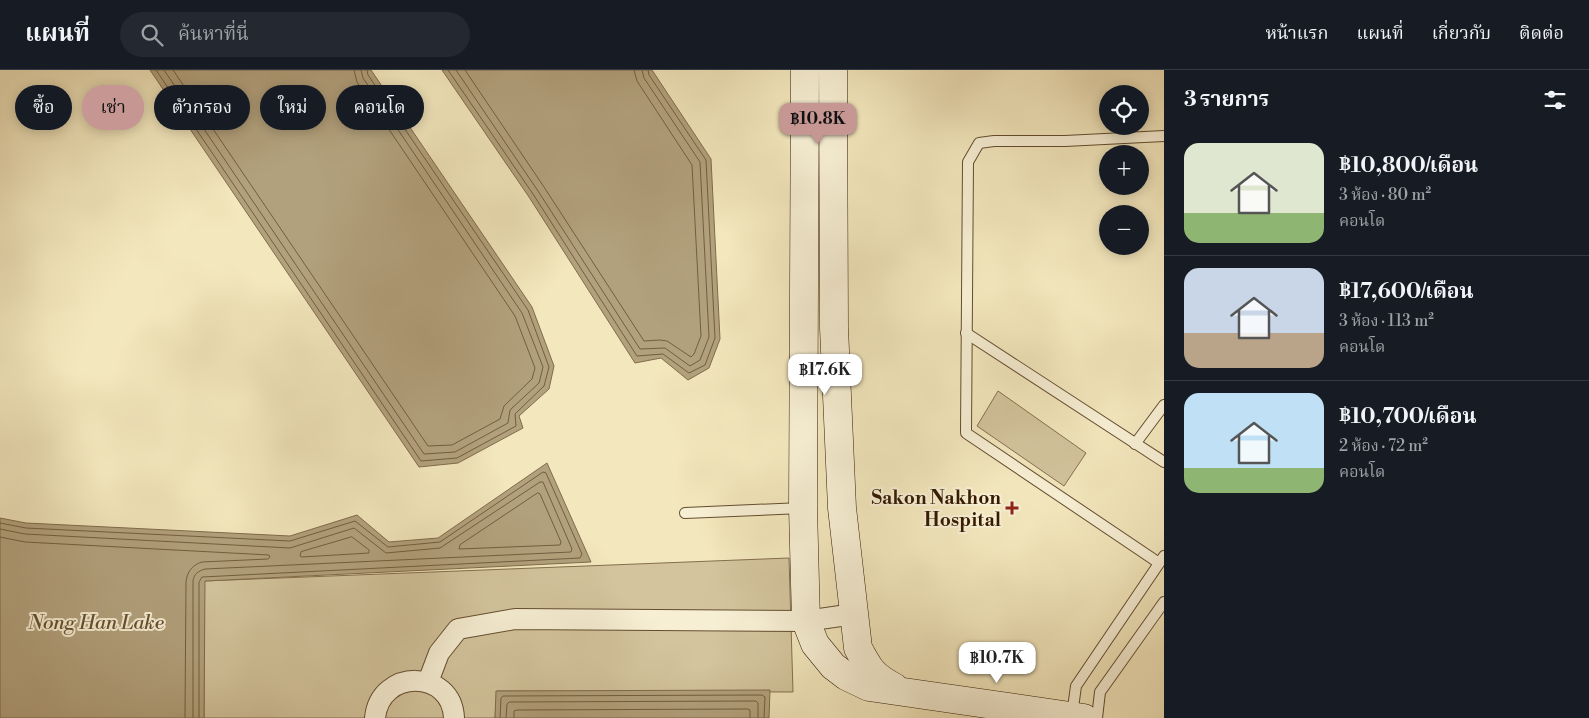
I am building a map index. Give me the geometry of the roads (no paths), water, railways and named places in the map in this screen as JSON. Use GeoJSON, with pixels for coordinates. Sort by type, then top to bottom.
{"type":"FeatureCollection","features":[{"type":"Feature","properties":{"kind":"main road"},"geometry":{"type":"LineString","coordinates":[[805,70],[803,508],[806,621],[815,644],[834,666],[846,676],[869,687],[1084,717]]}},
{"type":"Feature","properties":{"kind":"main road"},"geometry":{"type":"LineString","coordinates":[[833,70],[834,328],[842,508],[854,614],[858,648],[868,667],[879,679],[904,693]]}},
{"type":"Feature","properties":{"kind":"main road"},"geometry":{"type":"LineString","coordinates":[[804,166],[832,167]]}},
{"type":"Feature","properties":{"kind":"street"},"geometry":{"type":"LineString","coordinates":[[428,682],[439,653],[458,629],[516,618],[806,621],[854,614]]}},
{"type":"Feature","properties":{"kind":"street"},"geometry":{"type":"LineString","coordinates":[[375,718],[376,709],[381,698],[390,688],[402,682],[414,680],[428,682],[440,689],[449,699],[454,712],[454,718]]}},
{"type":"Feature","properties":{"kind":"lane"},"geometry":{"type":"LineString","coordinates":[[1084,717],[1076,686],[1162,560],[966,433],[968,162],[979,143],[994,141],[1065,141],[1164,136]]}},
{"type":"Feature","properties":{"kind":"lane"},"geometry":{"type":"LineString","coordinates":[[966,333],[1164,462]]}},
{"type":"Feature","properties":{"kind":"lane"},"geometry":{"type":"LineString","coordinates":[[1135,444],[1164,405]]}},
{"type":"Feature","properties":{"kind":"lane"},"geometry":{"type":"LineString","coordinates":[[685,513],[803,508]]}},
{"type":"Feature","properties":{"kind":"lane"},"geometry":{"type":"LineString","coordinates":[[1084,717],[1164,602]]}},
{"type":"Feature","properties":{"kind":"water"},"geometry":{"type":"Polygon","coordinates":[[[150,70],[371,70],[381,85],[336,85],[336,130],[412,130],[532,307],[554,366],[549,389],[519,416],[523,428],[458,463],[419,467],[191,130],[250,130],[250,85],[160,85],[150,70]]]}},
{"type":"Feature","properties":{"kind":"water"},"geometry":{"type":"Polygon","coordinates":[[[442,70],[652,70],[711,159],[720,339],[709,368],[688,380],[661,358],[635,363],[529,197],[442,70]]]}},
{"type":"Feature","properties":{"kind":"water","name":"Nong Han Lake"},"geometry":{"type":"Polygon","coordinates":[[[547,463],[591,562],[205,581],[204,718],[0,718],[0,518],[26,523],[290,536],[357,515],[389,542],[438,538],[547,463]]]}},
{"type":"Feature","properties":{"kind":"water"},"geometry":{"type":"Polygon","coordinates":[[[770,690],[769,718],[495,718],[496,691],[770,690]]]}},
{"type":"Feature","properties":{"kind":"place","name":"Sakon Nakhon Hospital"},"geometry":{"type":"Point","coordinates":[1012,508]}}]}
